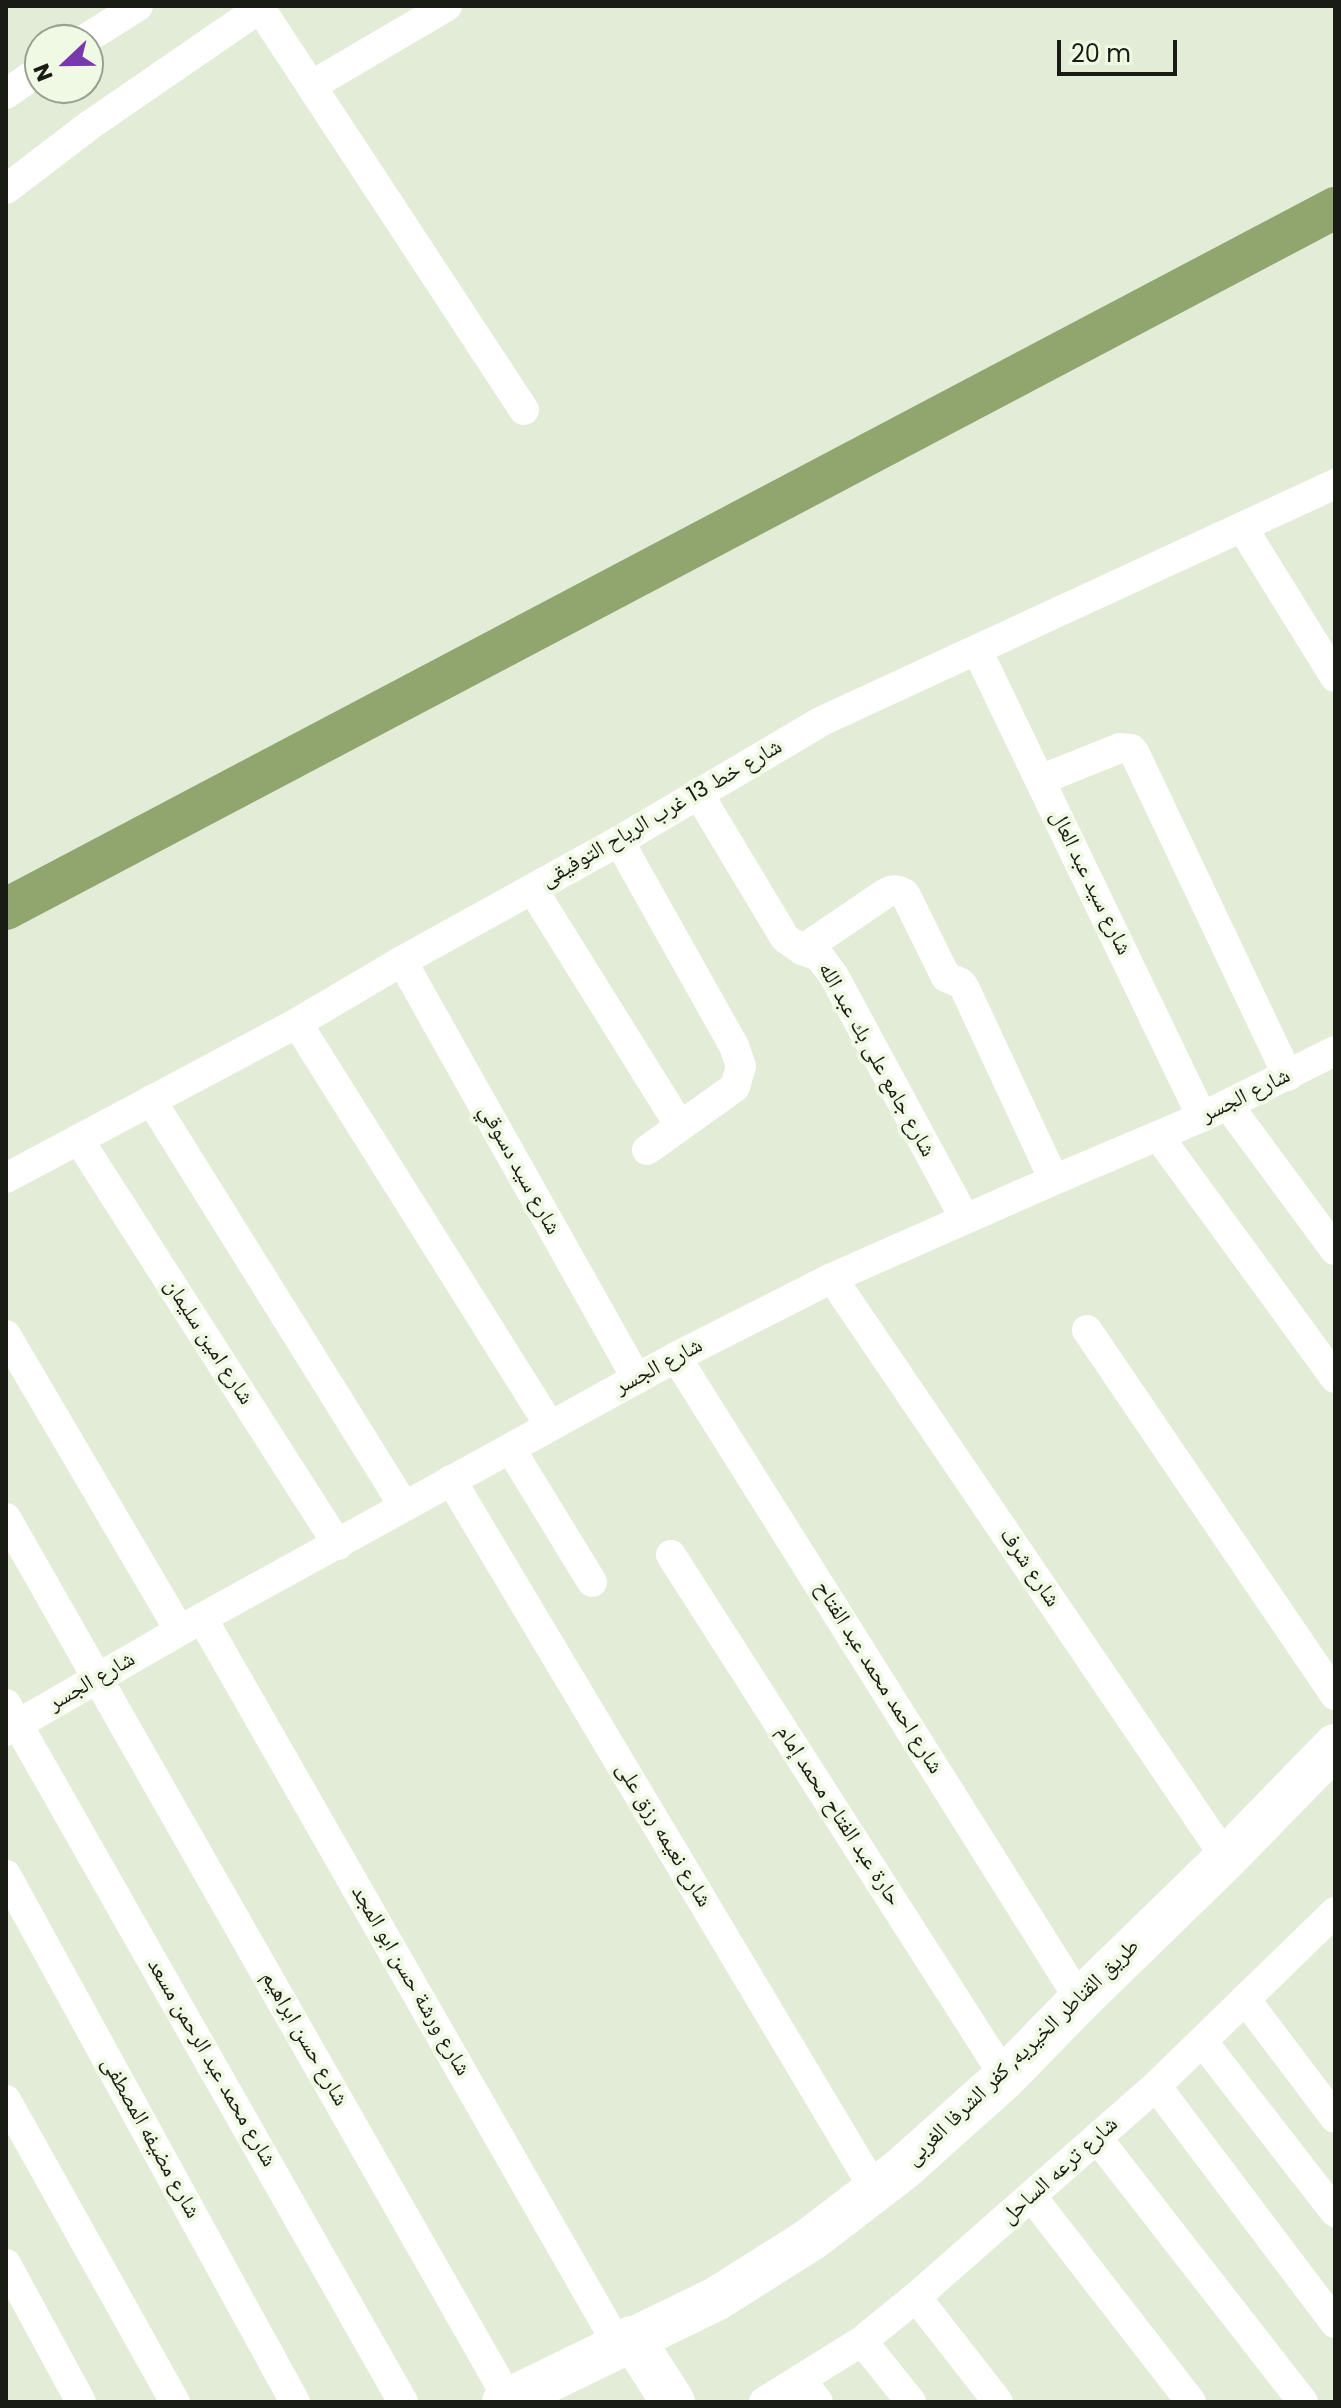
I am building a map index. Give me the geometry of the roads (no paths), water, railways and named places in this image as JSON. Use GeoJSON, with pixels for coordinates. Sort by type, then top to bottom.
{"type":"FeatureCollection","features":[{"type":"Feature","properties":{"kind":"street"},"geometry":{"type":"LineString","coordinates":[[104,27],[138,6]]}},
{"type":"Feature","properties":{"kind":"street"},"geometry":{"type":"LineString","coordinates":[[311,86],[447,6]]}},
{"type":"Feature","properties":{"kind":"street"},"geometry":{"type":"LineString","coordinates":[[6,189],[90,125],[262,7],[524,410]]}},
{"type":"Feature","properties":{"kind":"street"},"geometry":{"type":"LineString","coordinates":[[6,94],[24,81]]}},
{"type":"Feature","properties":{"kind":"street","name":"شارع خط 13 غرب الرياح التوفيقى"},"geometry":{"type":"LineString","coordinates":[[6,1178],[297,1023],[619,841],[822,721],[1335,484]]}},
{"type":"Feature","properties":{"kind":"street"},"geometry":{"type":"LineString","coordinates":[[1242,527],[1335,677]]}},
{"type":"Feature","properties":{"kind":"street","name":"شارع سيد عبد العال"},"geometry":{"type":"LineString","coordinates":[[977,650],[1040,780],[1215,1111],[1335,1250]]}},
{"type":"Feature","properties":{"kind":"street"},"geometry":{"type":"LineString","coordinates":[[1040,780],[1120,748],[1134,752],[1288,1076]]}},
{"type":"Feature","properties":{"kind":"street","name":"شارع جامع على بك عبد الله"},"geometry":{"type":"LineString","coordinates":[[698,793],[785,938],[802,950],[819,956],[834,976],[965,1219]]}},
{"type":"Feature","properties":{"kind":"street"},"geometry":{"type":"LineString","coordinates":[[619,841],[739,1056],[741,1066],[735,1087],[647,1150]]}},
{"type":"Feature","properties":{"kind":"street"},"geometry":{"type":"LineString","coordinates":[[533,890],[680,1126]]}},
{"type":"Feature","properties":{"kind":"street"},"geometry":{"type":"LineString","coordinates":[[802,950],[886,893],[899,890],[905,894],[944,974],[949,980],[961,983],[965,989],[1054,1180]]}},
{"type":"Feature","properties":{"kind":"street","name":"شارع سيد دسوقي"},"geometry":{"type":"LineString","coordinates":[[402,961],[637,1379]]}},
{"type":"Feature","properties":{"kind":"street"},"geometry":{"type":"LineString","coordinates":[[297,1023],[550,1426]]}},
{"type":"Feature","properties":{"kind":"street","name":"شارع الجسر"},"geometry":{"type":"LineString","coordinates":[[10,1720],[98,1678],[676,1357],[832,1278],[1159,1137],[1335,1051]]}},
{"type":"Feature","properties":{"kind":"street"},"geometry":{"type":"LineString","coordinates":[[151,1100],[404,1506]]}},
{"type":"Feature","properties":{"kind":"street"},"geometry":{"type":"LineString","coordinates":[[1159,1137],[1335,1378]]}},
{"type":"Feature","properties":{"kind":"street","name":"شارع امين سليمان"},"geometry":{"type":"LineString","coordinates":[[79,1140],[338,1545]]}},
{"type":"Feature","properties":{"kind":"street","name":"شارع شرف"},"geometry":{"type":"LineString","coordinates":[[832,1278],[1226,1858]]}},
{"type":"Feature","properties":{"kind":"street"},"geometry":{"type":"LineString","coordinates":[[1087,1330],[1335,1695]]}},
{"type":"Feature","properties":{"kind":"street","name":"شارع ورشة حسن ابو المجد"},"geometry":{"type":"LineString","coordinates":[[6,1335],[191,1624],[625,2342]]}},
{"type":"Feature","properties":{"kind":"street","name":"شارع احمد محمد عبد الفتاح"},"geometry":{"type":"LineString","coordinates":[[676,1357],[1080,2000]]}},
{"type":"Feature","properties":{"kind":"street"},"geometry":{"type":"LineString","coordinates":[[510,1448],[592,1582]]}},
{"type":"Feature","properties":{"kind":"street","name":"شارع نعيمه رزق على"},"geometry":{"type":"LineString","coordinates":[[451,1480],[875,2190]]}},
{"type":"Feature","properties":{"kind":"street","name":"شارع حسن ابراهيم"},"geometry":{"type":"LineString","coordinates":[[6,1518],[507,2401]]}},
{"type":"Feature","properties":{"kind":"street","name":"حارة عبد الفتاح محمد إمام"},"geometry":{"type":"LineString","coordinates":[[671,1555],[1005,2077]]}},
{"type":"Feature","properties":{"kind":"street","name":"شارع محمد عبد الرحمن مسعد"},"geometry":{"type":"LineString","coordinates":[[10,1720],[403,2402]]}},
{"type":"Feature","properties":{"kind":"street","name":"طريق القناطر الخيريه, كفر الشرفا الغربى"},"geometry":{"type":"LineString","coordinates":[[507,2401],[716,2299],[811,2239],[901,2170],[1005,2077],[1335,1746]]}},
{"type":"Feature","properties":{"kind":"street","name":"شارع مضيفه المصطفى"},"geometry":{"type":"LineString","coordinates":[[6,1875],[295,2402]]}},
{"type":"Feature","properties":{"kind":"street","name":"شارع ترعه الساحل"},"geometry":{"type":"LineString","coordinates":[[764,2402],[809,2391],[862,2341],[1032,2197],[1156,2086],[1334,1915]]}},
{"type":"Feature","properties":{"kind":"street"},"geometry":{"type":"LineString","coordinates":[[1245,1999],[1335,2118]]}},
{"type":"Feature","properties":{"kind":"street"},"geometry":{"type":"LineString","coordinates":[[1202,2041],[1335,2212]]}},
{"type":"Feature","properties":{"kind":"street"},"geometry":{"type":"LineString","coordinates":[[1156,2086],[1335,2323]]}},
{"type":"Feature","properties":{"kind":"street"},"geometry":{"type":"LineString","coordinates":[[6,2100],[175,2402]]}},
{"type":"Feature","properties":{"kind":"street"},"geometry":{"type":"LineString","coordinates":[[1097,2138],[1303,2402]]}},
{"type":"Feature","properties":{"kind":"street"},"geometry":{"type":"LineString","coordinates":[[1032,2197],[1191,2402]]}},
{"type":"Feature","properties":{"kind":"street"},"geometry":{"type":"LineString","coordinates":[[6,2264],[81,2402]]}},
{"type":"Feature","properties":{"kind":"street"},"geometry":{"type":"LineString","coordinates":[[916,2297],[998,2402]]}},
{"type":"Feature","properties":{"kind":"street"},"geometry":{"type":"LineString","coordinates":[[862,2341],[911,2402]]}},
{"type":"Feature","properties":{"kind":"street"},"geometry":{"type":"LineString","coordinates":[[625,2342],[673,2402]]}},
{"type":"Feature","properties":{"kind":"waterway"},"geometry":{"type":"LineString","coordinates":[[6,909],[1335,208]]}}]}
